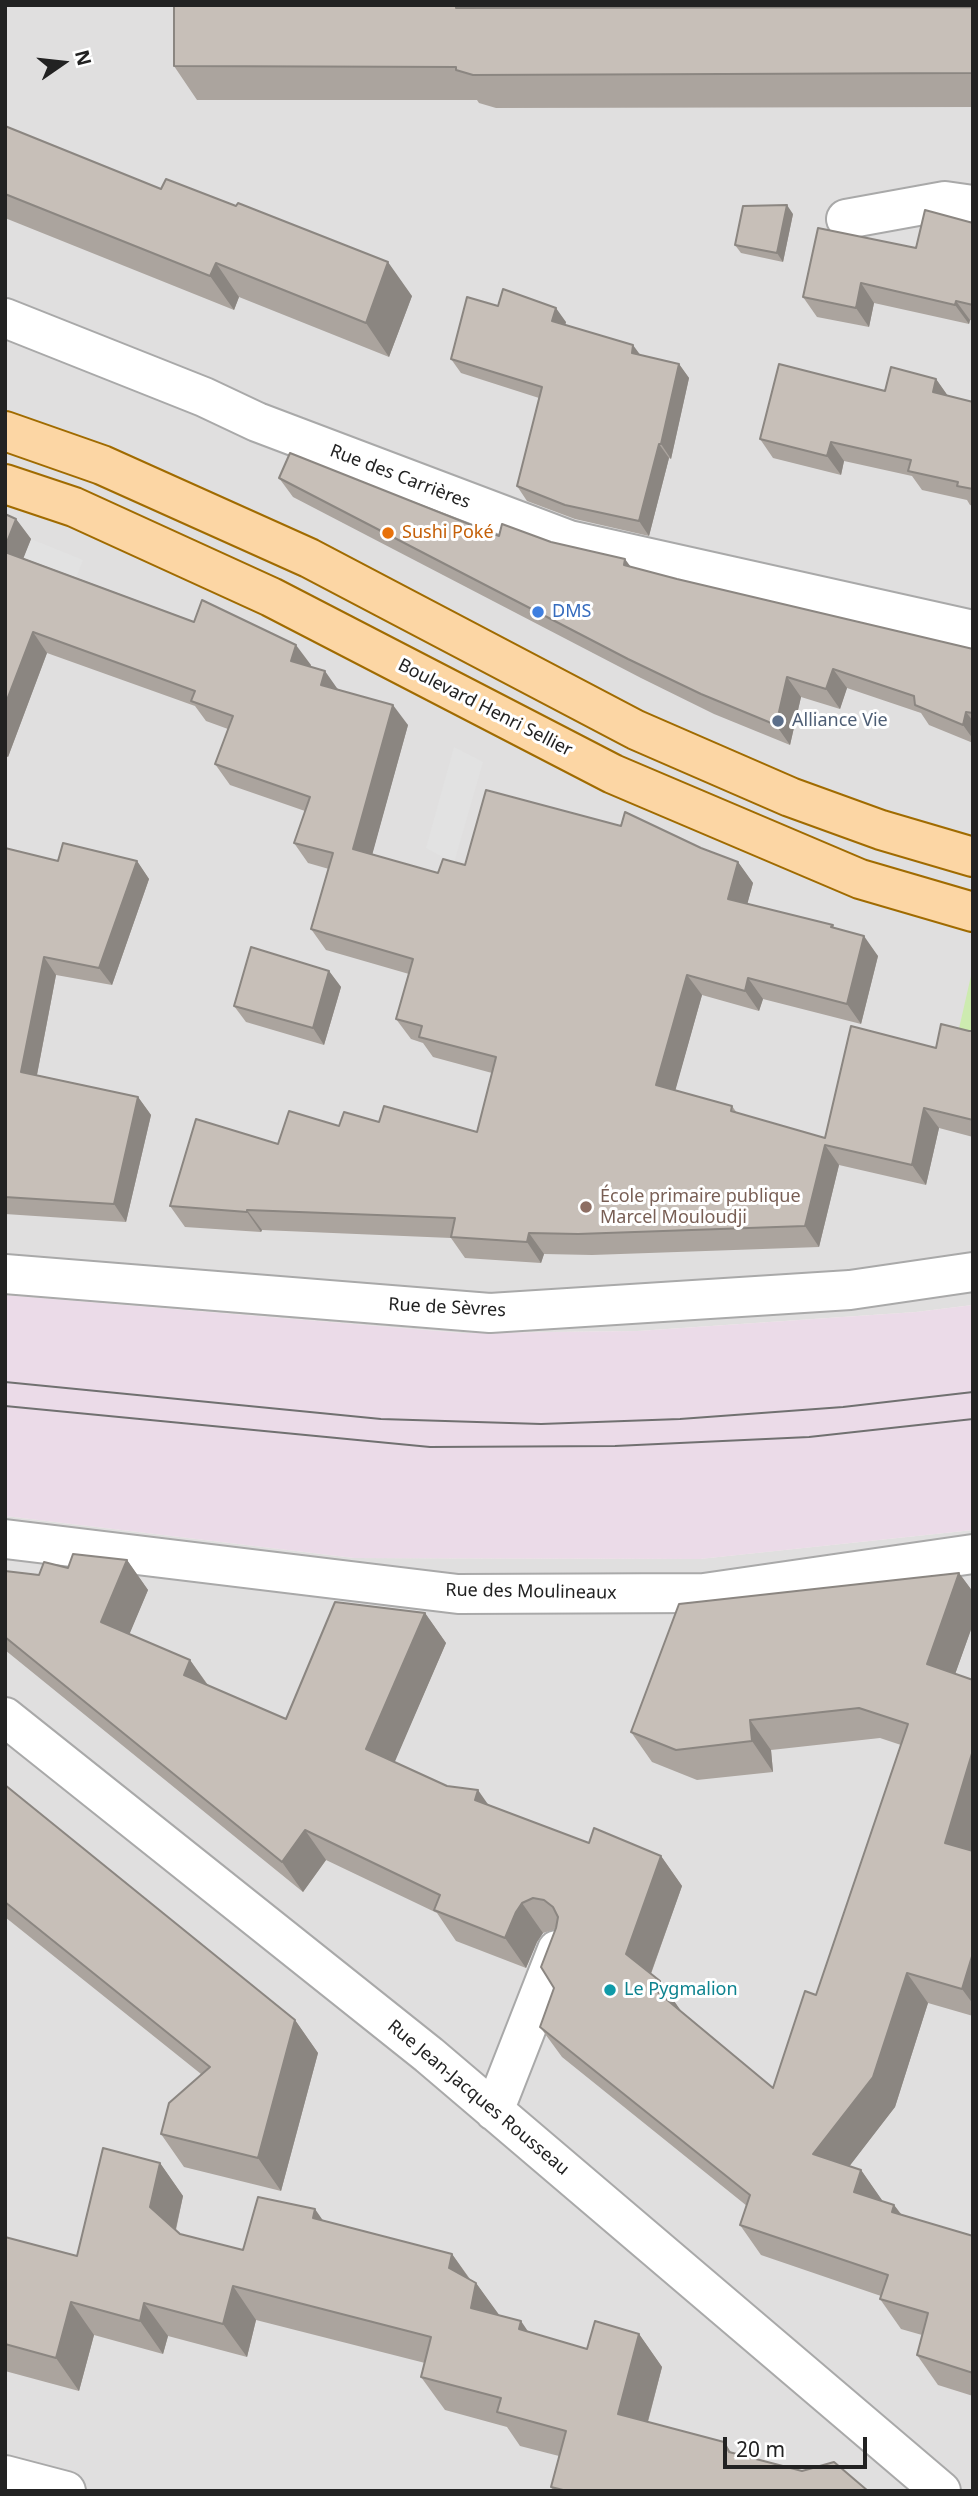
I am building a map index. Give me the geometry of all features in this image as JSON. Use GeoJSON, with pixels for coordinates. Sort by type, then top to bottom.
{"type":"FeatureCollection","features":[{"type":"Feature","properties":{"kind":"main road"},"geometry":{"type":"LineString","coordinates":[[5,431],[102,465],[309,558],[636,730],[790,797],[881,830],[973,857]]}},
{"type":"Feature","properties":{"kind":"main road","name":"Boulevard Henri Sellier"},"geometry":{"type":"LineString","coordinates":[[5,484],[74,507],[271,597],[613,774],[860,879],[973,912]]}},
{"type":"Feature","properties":{"kind":"street"},"geometry":{"type":"LineString","coordinates":[[846,219],[945,201],[973,205]]}},
{"type":"Feature","properties":{"kind":"street","name":"Rue des Carrières"},"geometry":{"type":"LineString","coordinates":[[5,318],[204,397],[257,422],[569,540],[973,630]]}},
{"type":"Feature","properties":{"kind":"street","name":"Rue de Sèvres"},"geometry":{"type":"LineString","coordinates":[[5,1274],[490,1313],[850,1290],[973,1272]]}},
{"type":"Feature","properties":{"kind":"street","name":"Rue des Moulineaux"},"geometry":{"type":"LineString","coordinates":[[5,1539],[458,1594],[704,1593],[973,1553]]}},
{"type":"Feature","properties":{"kind":"street","name":"Rue Jean-Jacques Rousseau"},"geometry":{"type":"LineString","coordinates":[[5,1717],[418,2046],[941,2491]]}},
{"type":"Feature","properties":{"kind":"street"},"geometry":{"type":"LineString","coordinates":[[494,2111],[557,1950]]}},
{"type":"Feature","properties":{"kind":"street"},"geometry":{"type":"LineString","coordinates":[[5,2475],[66,2491]]}},
{"type":"Feature","properties":{"kind":"shaded area"},"geometry":{"type":"Polygon","coordinates":[[[5,5],[973,5],[973,1305],[916,1312],[638,1331],[462,1333],[5,1295],[5,5]]]}},
{"type":"Feature","properties":{"kind":"shaded area"},"geometry":{"type":"Polygon","coordinates":[[[31,539],[83,560],[42,667],[5,654],[5,605],[31,539]]]}},
{"type":"Feature","properties":{"kind":"shaded area"},"geometry":{"type":"Polygon","coordinates":[[[454,747],[483,762],[454,863],[426,848],[454,747]]]}},
{"type":"Feature","properties":{"kind":"shaded area"},"geometry":{"type":"Polygon","coordinates":[[[5,1295],[462,1333],[638,1331],[916,1312],[973,1305],[973,1530],[700,1559],[354,1558],[5,1516],[5,1295]]]}},
{"type":"Feature","properties":{"kind":"shaded area"},"geometry":{"type":"Polygon","coordinates":[[[5,1516],[354,1558],[699,1559],[973,1530],[973,2491],[5,2491],[5,1516]]]}},
{"type":"Feature","properties":{"kind":"green space"},"geometry":{"type":"Polygon","coordinates":[[[973,967],[973,1036],[958,1033],[973,967]]]}},
{"type":"Feature","properties":{"kind":"building"},"geometry":{"type":"Polygon","coordinates":[[[174,5],[456,5],[456,8],[973,7],[973,73],[473,75],[456,70],[456,67],[174,66],[174,5]]]}},
{"type":"Feature","properties":{"kind":"building"},"geometry":{"type":"Polygon","coordinates":[[[5,126],[161,189],[166,179],[236,206],[238,203],[388,262],[366,323],[216,263],[210,276],[5,194],[5,126]]]}},
{"type":"Feature","properties":{"kind":"building"},"geometry":{"type":"Polygon","coordinates":[[[787,205],[777,253],[735,245],[743,206],[787,205]]]}},
{"type":"Feature","properties":{"kind":"building"},"geometry":{"type":"Polygon","coordinates":[[[925,210],[973,223],[973,305],[956,301],[955,305],[861,283],[856,308],[803,297],[818,228],[916,248],[925,210]]]}},
{"type":"Feature","properties":{"kind":"building"},"geometry":{"type":"Polygon","coordinates":[[[503,289],[556,308],[552,321],[633,345],[632,353],[679,364],[661,444],[639,521],[565,505],[517,486],[542,387],[451,359],[467,297],[498,306],[503,289]]]}},
{"type":"Feature","properties":{"kind":"building"},"geometry":{"type":"Polygon","coordinates":[[[779,364],[885,391],[891,367],[936,379],[933,392],[973,402],[973,489],[957,486],[958,482],[908,471],[911,460],[831,442],[827,456],[760,439],[779,364]]]}},
{"type":"Feature","properties":{"kind":"building"},"geometry":{"type":"Polygon","coordinates":[[[290,453],[499,536],[502,524],[551,542],[625,559],[624,565],[973,649],[973,713],[966,712],[963,725],[915,705],[914,696],[833,669],[826,689],[787,677],[776,725],[701,694],[628,659],[279,478],[290,453]]]}},
{"type":"Feature","properties":{"kind":"building"},"geometry":{"type":"Polygon","coordinates":[[[5,514],[16,519],[5,547],[5,514]]]}},
{"type":"Feature","properties":{"kind":"building"},"geometry":{"type":"Polygon","coordinates":[[[5,552],[194,622],[202,600],[296,645],[291,661],[325,671],[321,685],[393,705],[353,849],[438,873],[443,859],[465,865],[486,790],[621,826],[625,812],[701,848],[738,862],[728,899],[833,925],[831,927],[864,936],[847,1004],[748,978],[745,991],[687,975],[656,1085],[732,1106],[731,1111],[825,1138],[851,1026],[936,1048],[941,1024],[973,1031],[973,1120],[924,1108],[912,1165],[825,1145],[805,1226],[578,1234],[529,1233],[527,1242],[451,1237],[455,1218],[247,1212],[170,1206],[196,1119],[278,1144],[289,1111],[339,1126],[344,1112],[379,1122],[384,1106],[477,1132],[496,1057],[419,1037],[422,1026],[396,1019],[413,959],[311,929],[333,853],[294,843],[310,797],[215,764],[233,716],[191,701],[195,691],[33,632],[5,705],[5,552]]]}},
{"type":"Feature","properties":{"kind":"building"},"geometry":{"type":"Polygon","coordinates":[[[63,843],[137,861],[99,968],[44,957],[21,1072],[138,1097],[114,1204],[5,1197],[5,848],[58,861],[63,843]]]}},
{"type":"Feature","properties":{"kind":"building"},"geometry":{"type":"Polygon","coordinates":[[[251,947],[329,971],[313,1028],[234,1006],[251,947]]]}},
{"type":"Feature","properties":{"kind":"building"},"geometry":{"type":"Polygon","coordinates":[[[73,1554],[127,1560],[101,1622],[190,1660],[184,1675],[286,1719],[335,1602],[425,1613],[366,1749],[447,1786],[478,1790],[475,1800],[589,1843],[594,1828],[661,1856],[626,1954],[660,1981],[654,1989],[773,2088],[805,1991],[816,1995],[908,1724],[859,1708],[750,1720],[752,1741],[676,1750],[631,1732],[679,1604],[959,1573],[927,1664],[973,1680],[973,1750],[945,1843],[973,1851],[973,1953],[962,1989],[907,1973],[873,2077],[813,2154],[861,2170],[854,2192],[894,2205],[892,2212],[973,2236],[973,2373],[917,2355],[928,2313],[880,2299],[888,2275],[740,2225],[750,2195],[540,2027],[554,1988],[541,1967],[558,1917],[553,1907],[544,1900],[533,1898],[522,1903],[505,1938],[434,1910],[440,1895],[305,1830],[282,1862],[5,1637],[5,1571],[39,1575],[44,1562],[68,1568],[73,1554]]]}},
{"type":"Feature","properties":{"kind":"building"},"geometry":{"type":"Polygon","coordinates":[[[5,1785],[295,2020],[258,2158],[161,2134],[169,2103],[210,2067],[5,1902],[5,1785]]]}},
{"type":"Feature","properties":{"kind":"building"},"geometry":{"type":"Polygon","coordinates":[[[103,2148],[160,2163],[150,2207],[180,2234],[243,2250],[258,2197],[315,2209],[313,2218],[452,2254],[449,2268],[476,2283],[471,2308],[521,2321],[519,2329],[587,2349],[595,2321],[639,2334],[618,2414],[724,2442],[729,2452],[802,2471],[834,2462],[868,2491],[567,2491],[551,2487],[566,2431],[497,2412],[501,2398],[421,2377],[431,2337],[233,2286],[223,2324],[144,2303],[140,2321],[71,2302],[56,2358],[5,2344],[5,2237],[77,2256],[103,2148]]]}},
{"type":"Feature","properties":{"kind":"tram line"},"geometry":{"type":"LineString","coordinates":[[5,1382],[381,1419],[541,1424],[680,1419],[843,1407],[973,1392]]}},
{"type":"Feature","properties":{"kind":"tram line"},"geometry":{"type":"LineString","coordinates":[[5,1406],[430,1447],[615,1446],[809,1437],[973,1419]]}},
{"type":"Feature","properties":{"kind":"place","name":"Sushi Poké"},"geometry":{"type":"Point","coordinates":[388,533]}},
{"type":"Feature","properties":{"kind":"place","name":"DMS"},"geometry":{"type":"Point","coordinates":[538,612]}},
{"type":"Feature","properties":{"kind":"place","name":"Alliance Vie"},"geometry":{"type":"Point","coordinates":[778,721]}},
{"type":"Feature","properties":{"kind":"place","name":"École primaire publique Marcel Mouloudji"},"geometry":{"type":"Point","coordinates":[586,1207]}},
{"type":"Feature","properties":{"kind":"place","name":"Le Pygmalion"},"geometry":{"type":"Point","coordinates":[610,1990]}}]}
